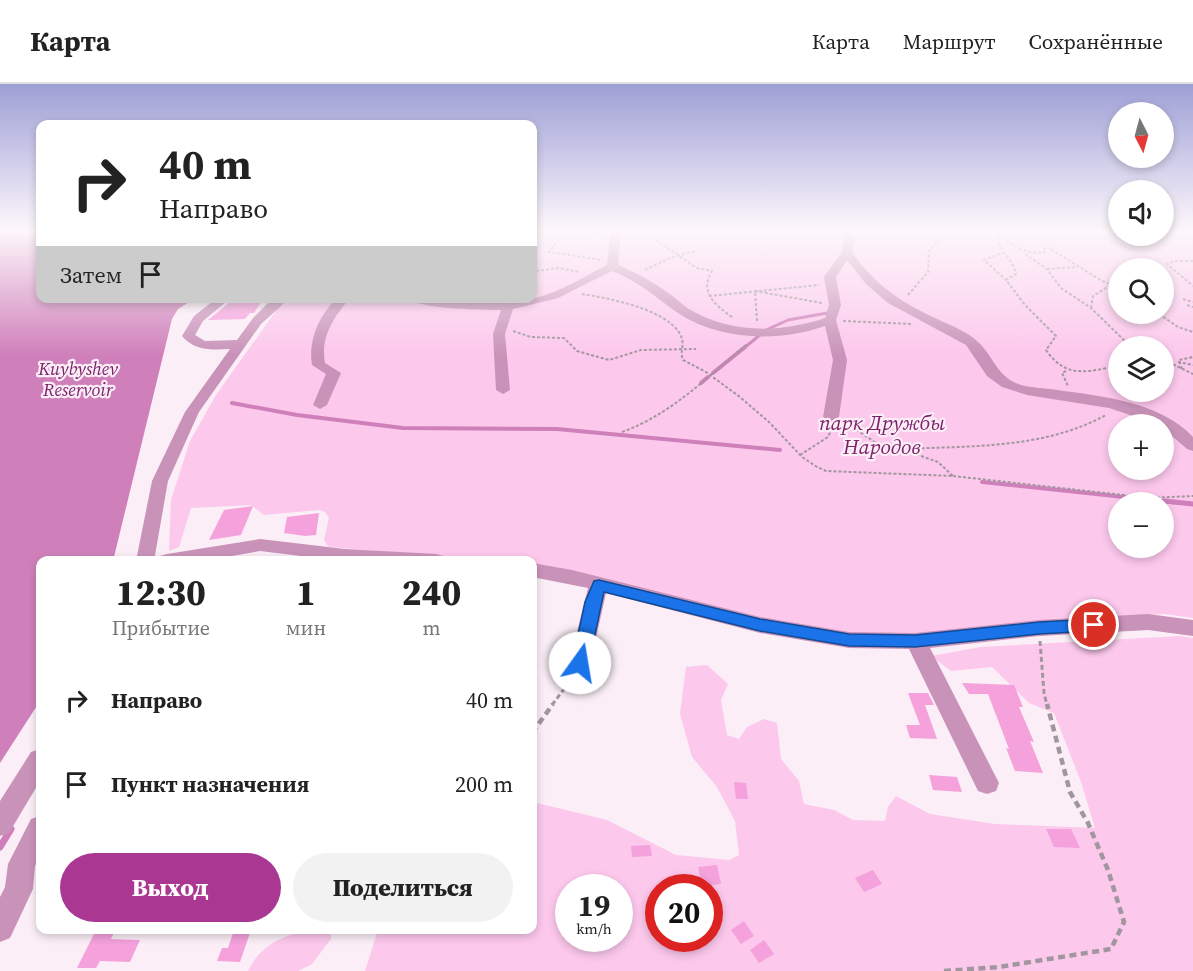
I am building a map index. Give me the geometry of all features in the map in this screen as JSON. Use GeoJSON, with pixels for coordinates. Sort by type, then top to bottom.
{"type":"FeatureCollection","features":[{"type":"Feature","properties":{"kind":"street"},"geometry":{"type":"LineString","coordinates":[[537,301],[564,291],[597,272]]}},
{"type":"Feature","properties":{"kind":"street"},"geometry":{"type":"LineString","coordinates":[[625,272],[662,294],[686,313],[716,325],[758,332],[790,333],[812,328],[830,320]]}},
{"type":"Feature","properties":{"kind":"street"},"geometry":{"type":"LineString","coordinates":[[831,417],[840,360],[830,320],[835,305],[830,284],[832,272]]}},
{"type":"Feature","properties":{"kind":"street"},"geometry":{"type":"LineString","coordinates":[[862,272],[899,305],[944,326],[971,342],[980,350],[990,370],[1002,382],[1030,390],[1117,407],[1162,421],[1182,433],[1193,446]]}},
{"type":"Feature","properties":{"kind":"street"},"geometry":{"type":"LineString","coordinates":[[219,303],[198,319],[188,336],[200,344],[240,344]]}},
{"type":"Feature","properties":{"kind":"street"},"geometry":{"type":"LineString","coordinates":[[146,556],[160,481],[192,412],[264,312],[277,303]]}},
{"type":"Feature","properties":{"kind":"street"},"geometry":{"type":"LineString","coordinates":[[320,405],[334,373],[319,365],[316,353],[327,319],[338,303]]}},
{"type":"Feature","properties":{"kind":"street"},"geometry":{"type":"LineString","coordinates":[[449,303],[518,303]]}},
{"type":"Feature","properties":{"kind":"street"},"geometry":{"type":"LineString","coordinates":[[503,390],[499,334],[509,304]]}},
{"type":"Feature","properties":{"kind":"street"},"geometry":{"type":"LineString","coordinates":[[196,556],[260,545],[318,556]]}},
{"type":"Feature","properties":{"kind":"street"},"geometry":{"type":"LineString","coordinates":[[537,571],[572,577],[760,625],[818,636],[881,642],[915,641],[1039,628],[1148,622],[1193,628]]}},
{"type":"Feature","properties":{"kind":"street"},"geometry":{"type":"LineString","coordinates":[[572,678],[584,650],[592,602],[599,585]]}},
{"type":"Feature","properties":{"kind":"street"},"geometry":{"type":"LineString","coordinates":[[915,641],[938,682],[987,783]]}},
{"type":"Feature","properties":{"kind":"street"},"geometry":{"type":"LineString","coordinates":[[0,825],[36,766]]}},
{"type":"Feature","properties":{"kind":"street"},"geometry":{"type":"LineString","coordinates":[[0,928],[19,890],[22,864],[36,836]]}},
{"type":"Feature","properties":{"kind":"path"},"geometry":{"type":"LineString","coordinates":[[628,274],[632,272]]}},
{"type":"Feature","properties":{"kind":"path"},"geometry":{"type":"LineString","coordinates":[[712,272],[705,290],[709,296],[723,311],[758,332]]}},
{"type":"Feature","properties":{"kind":"path"},"geometry":{"type":"LineString","coordinates":[[899,305],[928,272]]}},
{"type":"Feature","properties":{"kind":"path"},"geometry":{"type":"LineString","coordinates":[[998,272],[1025,305],[1056,336],[1046,350],[1055,365],[1066,371],[1091,371],[1108,368]]}},
{"type":"Feature","properties":{"kind":"path"},"geometry":{"type":"LineString","coordinates":[[1006,280],[1016,272]]}},
{"type":"Feature","properties":{"kind":"path"},"geometry":{"type":"LineString","coordinates":[[1050,272],[1061,288],[1091,308],[1120,336]]}},
{"type":"Feature","properties":{"kind":"path"},"geometry":{"type":"LineString","coordinates":[[1089,272],[1108,283]]}},
{"type":"Feature","properties":{"kind":"path"},"geometry":{"type":"LineString","coordinates":[[1177,272],[1193,286]]}},
{"type":"Feature","properties":{"kind":"path"},"geometry":{"type":"LineString","coordinates":[[1188,282],[1193,281]]}},
{"type":"Feature","properties":{"kind":"path"},"geometry":{"type":"LineString","coordinates":[[709,296],[830,284]]}},
{"type":"Feature","properties":{"kind":"path"},"geometry":{"type":"LineString","coordinates":[[1091,308],[1094,296],[1108,287]]}},
{"type":"Feature","properties":{"kind":"path"},"geometry":{"type":"LineString","coordinates":[[564,291],[609,298],[648,312],[678,327],[683,335],[685,349],[681,356],[683,360],[710,375],[768,422],[811,466],[826,471],[953,476],[1150,498],[1193,496]]}},
{"type":"Feature","properties":{"kind":"path"},"geometry":{"type":"LineString","coordinates":[[755,291],[758,332]]}},
{"type":"Feature","properties":{"kind":"path"},"geometry":{"type":"LineString","coordinates":[[755,291],[835,305]]}},
{"type":"Feature","properties":{"kind":"path"},"geometry":{"type":"LineString","coordinates":[[1184,299],[1193,303]]}},
{"type":"Feature","properties":{"kind":"path"},"geometry":{"type":"LineString","coordinates":[[1187,304],[1193,307]]}},
{"type":"Feature","properties":{"kind":"path"},"geometry":{"type":"LineString","coordinates":[[648,312],[657,308]]}},
{"type":"Feature","properties":{"kind":"path"},"geometry":{"type":"LineString","coordinates":[[830,320],[944,326]]}},
{"type":"Feature","properties":{"kind":"path"},"geometry":{"type":"LineString","coordinates":[[503,322],[511,330],[531,337],[564,338],[577,351],[609,360],[641,350],[696,350]]}},
{"type":"Feature","properties":{"kind":"path"},"geometry":{"type":"LineString","coordinates":[[1174,324],[1193,332]]}},
{"type":"Feature","properties":{"kind":"path"},"geometry":{"type":"LineString","coordinates":[[622,432],[638,428],[656,418],[710,375],[758,332]]}},
{"type":"Feature","properties":{"kind":"path"},"geometry":{"type":"LineString","coordinates":[[1178,362],[1181,358],[1193,357]]}},
{"type":"Feature","properties":{"kind":"path"},"geometry":{"type":"LineString","coordinates":[[1178,362],[1193,365]]}},
{"type":"Feature","properties":{"kind":"path"},"geometry":{"type":"LineString","coordinates":[[1178,362],[1182,369]]}},
{"type":"Feature","properties":{"kind":"path"},"geometry":{"type":"LineString","coordinates":[[1174,365],[1193,374]]}},
{"type":"Feature","properties":{"kind":"path"},"geometry":{"type":"LineString","coordinates":[[1065,392],[1068,384],[1062,373],[1066,371]]}},
{"type":"Feature","properties":{"kind":"path"},"geometry":{"type":"LineString","coordinates":[[901,449],[990,443],[1066,434],[1092,425],[1117,407]]}},
{"type":"Feature","properties":{"kind":"path"},"geometry":{"type":"LineString","coordinates":[[800,455],[828,437],[832,429],[831,417],[843,421],[876,443],[901,449],[936,462],[950,470],[953,476]]}},
{"type":"Feature","properties":{"kind":"path"},"geometry":{"type":"LineString","coordinates":[[944,971],[999,967],[1111,949],[1124,922],[1108,870],[1088,823],[1070,792],[1044,693],[1039,628]]}},
{"type":"Feature","properties":{"kind":"path"},"geometry":{"type":"LineString","coordinates":[[537,726],[572,678]]}},
{"type":"Feature","properties":{"kind":"green space","name":"парк Дружбы Народов"},"geometry":{"type":"Polygon","coordinates":[[[537,272],[1108,272],[1108,324],[1174,324],[1174,272],[1193,272],[1193,618],[1165,614],[1089,618],[924,634],[835,635],[537,565],[537,556],[438,556],[330,547],[324,539],[329,518],[325,512],[319,510],[264,515],[251,505],[191,508],[179,547],[169,551],[171,500],[190,441],[216,395],[278,308],[286,303],[537,303],[537,272]]]}},
{"type":"Feature","properties":{"kind":"green space"},"geometry":{"type":"Polygon","coordinates":[[[1180,636],[1193,638],[1193,971],[365,971],[377,934],[537,934],[537,803],[607,820],[676,855],[729,860],[739,855],[735,821],[717,787],[692,757],[680,714],[686,667],[707,665],[728,684],[721,700],[727,735],[739,739],[747,727],[764,719],[777,723],[781,759],[799,781],[804,804],[834,810],[853,820],[885,821],[888,807],[896,796],[930,814],[995,824],[1095,828],[1081,782],[1054,713],[1029,703],[992,667],[951,671],[931,656],[981,647],[1180,636]]]}},
{"type":"Feature","properties":{"kind":"green space"},"geometry":{"type":"Polygon","coordinates":[[[331,934],[331,939],[312,964],[298,971],[248,971],[265,948],[288,936],[331,934]]]}},
{"type":"Feature","properties":{"kind":"water","name":"Kuybyshev Reservoir"},"geometry":{"type":"Polygon","coordinates":[[[0,272],[36,272],[36,303],[188,303],[178,309],[172,319],[114,556],[36,556],[36,707],[0,763],[0,272]]]}},
{"type":"Feature","properties":{"kind":"building"},"geometry":{"type":"Polygon","coordinates":[[[229,303],[261,303],[254,313],[250,313],[245,319],[208,320],[229,303]]]}},
{"type":"Feature","properties":{"kind":"building"},"geometry":{"type":"Polygon","coordinates":[[[253,506],[241,535],[209,540],[224,510],[253,506]]]}},
{"type":"Feature","properties":{"kind":"building"},"geometry":{"type":"Polygon","coordinates":[[[319,513],[316,535],[284,533],[287,517],[319,513]]]}},
{"type":"Feature","properties":{"kind":"building"},"geometry":{"type":"Polygon","coordinates":[[[962,683],[1014,685],[1023,707],[1019,707],[1034,742],[1030,741],[1043,773],[1015,771],[988,694],[969,694],[962,683]]]}},
{"type":"Feature","properties":{"kind":"building"},"geometry":{"type":"Polygon","coordinates":[[[908,693],[928,693],[934,705],[925,705],[937,739],[910,738],[906,725],[920,725],[908,693]]]}},
{"type":"Feature","properties":{"kind":"building"},"geometry":{"type":"Polygon","coordinates":[[[929,775],[957,777],[962,792],[933,790],[929,775]]]}},
{"type":"Feature","properties":{"kind":"building"},"geometry":{"type":"Polygon","coordinates":[[[734,782],[746,783],[748,799],[736,799],[734,782]]]}},
{"type":"Feature","properties":{"kind":"building"},"geometry":{"type":"Polygon","coordinates":[[[1046,829],[1071,829],[1080,848],[1054,847],[1046,829]]]}},
{"type":"Feature","properties":{"kind":"building"},"geometry":{"type":"Polygon","coordinates":[[[650,845],[652,856],[632,857],[631,846],[650,845]]]}},
{"type":"Feature","properties":{"kind":"building"},"geometry":{"type":"Polygon","coordinates":[[[717,865],[719,874],[699,874],[698,867],[717,865]]]}},
{"type":"Feature","properties":{"kind":"building"},"geometry":{"type":"Polygon","coordinates":[[[873,870],[882,884],[864,892],[855,878],[873,870]]]}},
{"type":"Feature","properties":{"kind":"building"},"geometry":{"type":"Polygon","coordinates":[[[744,921],[754,936],[741,944],[731,930],[744,921]]]}},
{"type":"Feature","properties":{"kind":"building"},"geometry":{"type":"Polygon","coordinates":[[[94,934],[113,934],[111,939],[140,940],[130,962],[100,961],[96,968],[77,968],[94,934]]]}},
{"type":"Feature","properties":{"kind":"building"},"geometry":{"type":"Polygon","coordinates":[[[233,934],[250,934],[240,962],[217,961],[222,948],[228,948],[233,934]]]}},
{"type":"Feature","properties":{"kind":"building"},"geometry":{"type":"Polygon","coordinates":[[[764,940],[774,954],[759,963],[750,950],[764,940]]]}},
{"type":"Feature","properties":{"kind":"waterway"},"geometry":{"type":"LineString","coordinates":[[766,330],[788,320],[827,313]]}},
{"type":"Feature","properties":{"kind":"waterway"},"geometry":{"type":"LineString","coordinates":[[743,349],[761,334]]}},
{"type":"Feature","properties":{"kind":"waterway"},"geometry":{"type":"LineString","coordinates":[[713,373],[745,347]]}},
{"type":"Feature","properties":{"kind":"waterway"},"geometry":{"type":"LineString","coordinates":[[701,383],[708,377]]}},
{"type":"Feature","properties":{"kind":"waterway"},"geometry":{"type":"LineString","coordinates":[[232,403],[297,415],[403,428],[557,429],[780,450]]}},
{"type":"Feature","properties":{"kind":"waterway"},"geometry":{"type":"LineString","coordinates":[[982,482],[1180,503]]}},
{"type":"Feature","properties":{"kind":"waterway"},"geometry":{"type":"LineString","coordinates":[[1174,502],[1193,504]]}},
{"type":"Feature","properties":{"kind":"waterway"},"geometry":{"type":"LineString","coordinates":[[0,847],[11,829]]}},
{"type":"Feature","properties":{"kind":"route"},"geometry":{"type":"LineString","coordinates":[[580,663],[592,602],[599,585],[760,625],[849,640],[915,641],[1039,628],[1094,625]]}}]}
